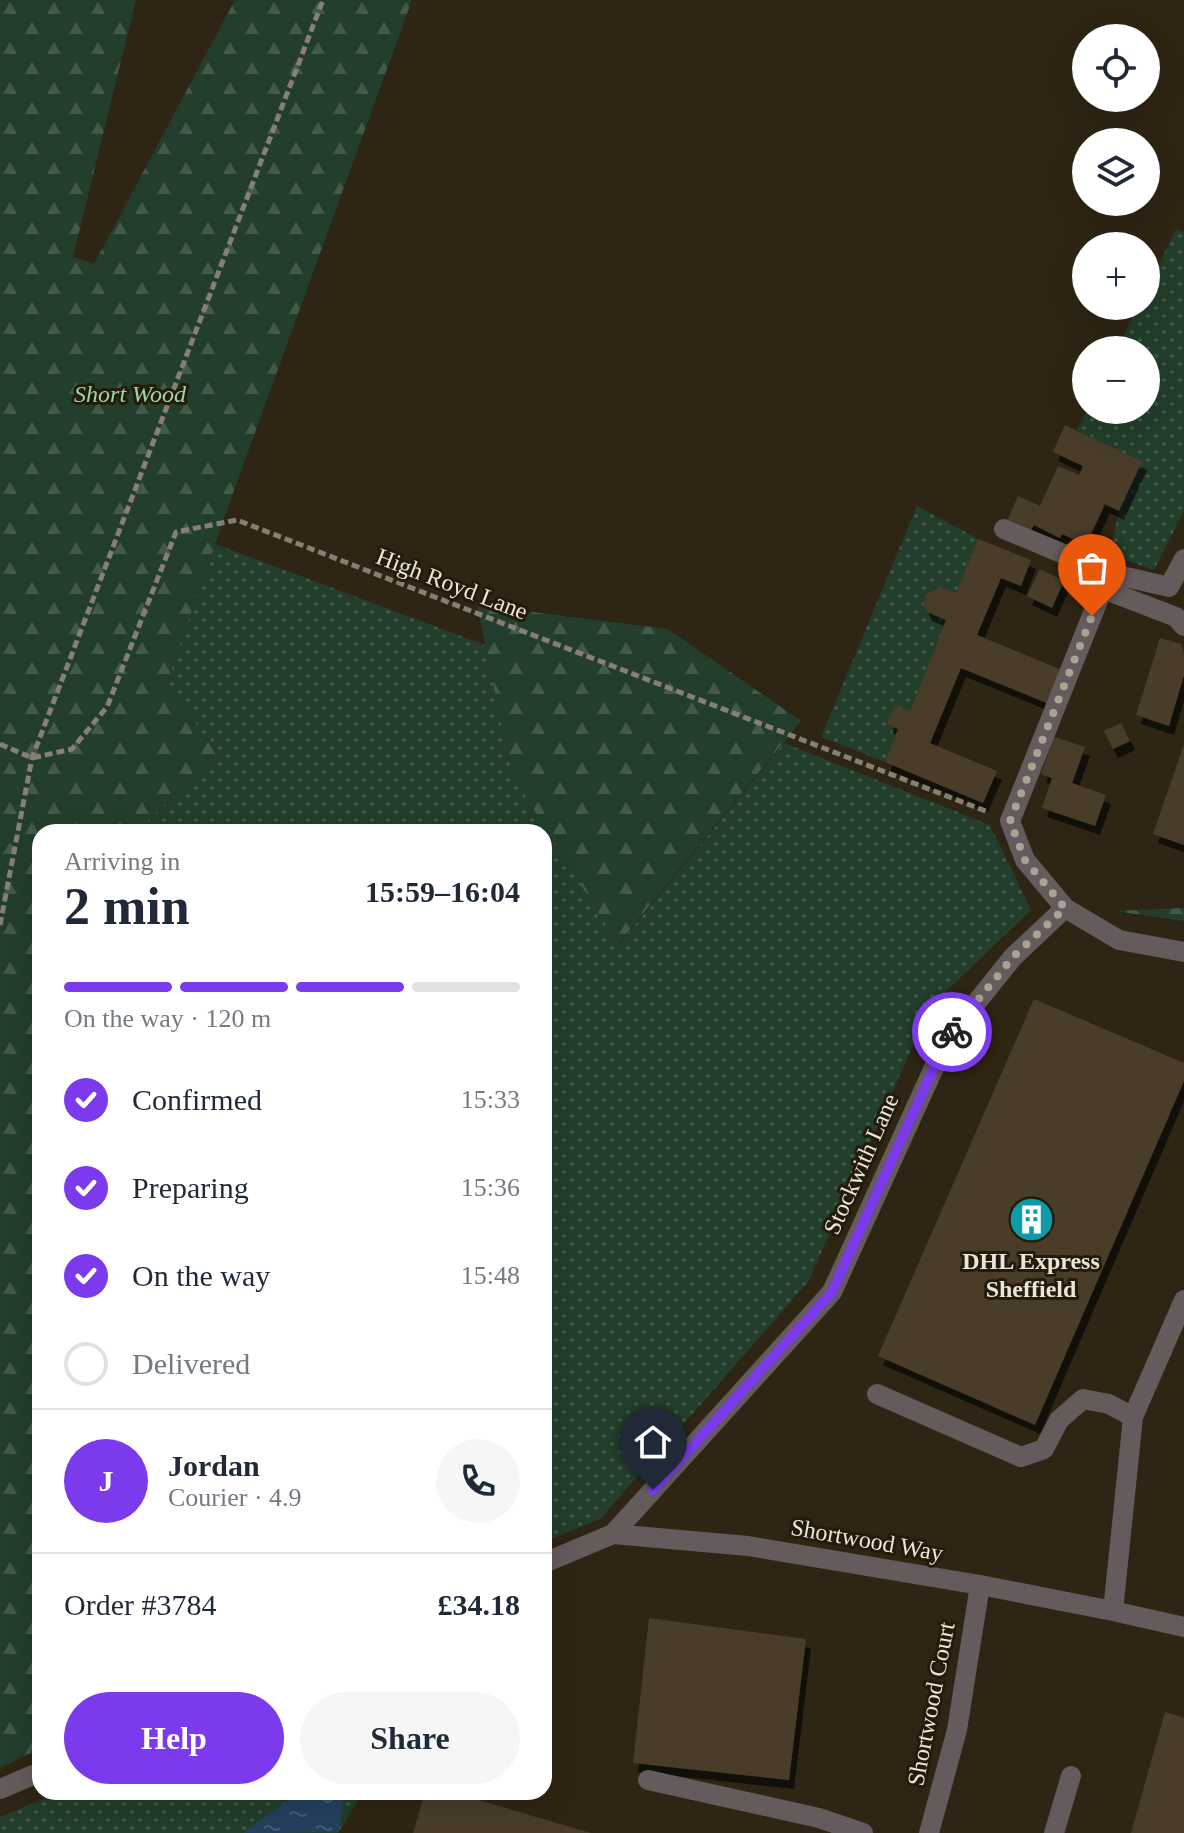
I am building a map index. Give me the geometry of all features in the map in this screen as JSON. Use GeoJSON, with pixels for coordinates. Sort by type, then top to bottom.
{"type":"FeatureCollection","features":[{"type":"Feature","properties":{"kind":"street"},"geometry":{"type":"LineString","coordinates":[[1004,529],[1176,617],[1184,626]]}},
{"type":"Feature","properties":{"kind":"street"},"geometry":{"type":"LineString","coordinates":[[1106,581],[1169,587],[1184,559]]}},
{"type":"Feature","properties":{"kind":"street"},"geometry":{"type":"LineString","coordinates":[[1106,581],[1010,821],[1025,860],[1065,908],[1119,940],[1184,952]]}},
{"type":"Feature","properties":{"kind":"street","name":"Stockwith Lane"},"geometry":{"type":"LineString","coordinates":[[613,1534],[832,1292],[947,1039],[1013,957],[1065,908]]}},
{"type":"Feature","properties":{"kind":"street"},"geometry":{"type":"LineString","coordinates":[[1113,1611],[1133,1417],[1184,1300]]}},
{"type":"Feature","properties":{"kind":"street"},"geometry":{"type":"LineString","coordinates":[[877,1394],[1021,1457],[1044,1449],[1059,1420],[1083,1399],[1109,1404],[1133,1417]]}},
{"type":"Feature","properties":{"kind":"street","name":"Shortwood Way"},"geometry":{"type":"LineString","coordinates":[[552,1560],[613,1534],[748,1546],[980,1585],[1184,1627]]}},
{"type":"Feature","properties":{"kind":"street","name":"Shortwood Court"},"geometry":{"type":"LineString","coordinates":[[929,1833],[957,1730],[980,1585]]}},
{"type":"Feature","properties":{"kind":"street"},"geometry":{"type":"LineString","coordinates":[[0,1789],[32,1775]]}},
{"type":"Feature","properties":{"kind":"street"},"geometry":{"type":"LineString","coordinates":[[1054,1833],[1071,1776]]}},
{"type":"Feature","properties":{"kind":"street"},"geometry":{"type":"LineString","coordinates":[[648,1780],[819,1818],[863,1833]]}},
{"type":"Feature","properties":{"kind":"path"},"geometry":{"type":"LineString","coordinates":[[0,925],[32,758],[323,0]]}},
{"type":"Feature","properties":{"kind":"path","name":"High Royd Lane"},"geometry":{"type":"LineString","coordinates":[[32,758],[72,749],[107,707],[176,532],[237,520],[1010,821]]}},
{"type":"Feature","properties":{"kind":"path"},"geometry":{"type":"LineString","coordinates":[[0,744],[32,758]]}},
{"type":"Feature","properties":{"kind":"green space","name":"Short Wood"},"geometry":{"type":"Polygon","coordinates":[[[0,0],[136,0],[73,257],[94,264],[235,0],[412,0],[166,685],[218,753],[144,824],[32,824],[32,1747],[31,1753],[0,1768],[0,0]]]}},
{"type":"Feature","properties":{"kind":"green space"},"geometry":{"type":"Polygon","coordinates":[[[1176,229],[1184,232],[1184,511],[1154,570],[1109,554],[1119,511],[1141,461],[1077,430],[1080,424],[1160,424],[1160,336],[1124,336],[1131,320],[1160,320],[1160,262],[1176,229]]]}},
{"type":"Feature","properties":{"kind":"green space"},"geometry":{"type":"Polygon","coordinates":[[[917,506],[978,539],[956,593],[940,587],[925,595],[927,612],[946,620],[910,711],[895,706],[887,724],[898,729],[885,762],[821,737],[917,506]]]}},
{"type":"Feature","properties":{"kind":"green space"},"geometry":{"type":"Polygon","coordinates":[[[215,544],[485,645],[512,775],[543,824],[144,824],[218,753],[166,685],[215,544]]]}},
{"type":"Feature","properties":{"kind":"green space"},"geometry":{"type":"Polygon","coordinates":[[[477,605],[668,629],[801,721],[618,944],[552,839],[552,824],[543,824],[512,775],[477,605]]]}},
{"type":"Feature","properties":{"kind":"green space"},"geometry":{"type":"Polygon","coordinates":[[[784,743],[990,825],[1031,910],[930,1007],[808,1282],[600,1519],[552,1539],[552,838],[619,944],[784,743]]]}},
{"type":"Feature","properties":{"kind":"green space"},"geometry":{"type":"Polygon","coordinates":[[[1184,908],[1184,921],[1115,911],[1184,908]]]}},
{"type":"Feature","properties":{"kind":"green space"},"geometry":{"type":"Polygon","coordinates":[[[41,1800],[358,1800],[338,1833],[0,1833],[0,1817],[41,1800]]]}},
{"type":"Feature","properties":{"kind":"water"},"geometry":{"type":"Polygon","coordinates":[[[289,1800],[343,1800],[339,1832],[243,1833],[289,1800]]]}},
{"type":"Feature","properties":{"kind":"building"},"geometry":{"type":"Polygon","coordinates":[[[1065,425],[1142,461],[1119,511],[1105,504],[1086,545],[1062,534],[1060,538],[1034,525],[1031,530],[1008,519],[1018,496],[1040,506],[1058,466],[1079,475],[1083,466],[1053,452],[1065,425]]]}},
{"type":"Feature","properties":{"kind":"building"},"geometry":{"type":"Polygon","coordinates":[[[978,539],[1031,560],[1021,586],[1001,578],[977,635],[1062,670],[1049,704],[961,668],[930,743],[997,771],[983,803],[885,762],[898,729],[887,724],[895,705],[910,711],[946,620],[927,612],[925,595],[940,587],[956,593],[978,539]]]}},
{"type":"Feature","properties":{"kind":"building"},"geometry":{"type":"Polygon","coordinates":[[[1040,569],[1064,581],[1052,608],[1027,596],[1040,569]]]}},
{"type":"Feature","properties":{"kind":"building"},"geometry":{"type":"Polygon","coordinates":[[[1160,638],[1181,644],[1184,653],[1184,675],[1169,726],[1136,715],[1160,638]]]}},
{"type":"Feature","properties":{"kind":"building"},"geometry":{"type":"Polygon","coordinates":[[[1121,723],[1130,741],[1113,749],[1104,731],[1121,723]]]}},
{"type":"Feature","properties":{"kind":"building"},"geometry":{"type":"Polygon","coordinates":[[[1054,737],[1085,747],[1072,783],[1106,795],[1095,826],[1042,808],[1052,778],[1041,774],[1054,737]]]}},
{"type":"Feature","properties":{"kind":"building"},"geometry":{"type":"Polygon","coordinates":[[[1184,744],[1184,845],[1153,834],[1184,744]]]}},
{"type":"Feature","properties":{"kind":"building","name":"DHL Express Sheffield"},"geometry":{"type":"Polygon","coordinates":[[[1034,999],[1184,1063],[1184,1081],[1035,1425],[878,1356],[1034,999]]]}},
{"type":"Feature","properties":{"kind":"building"},"geometry":{"type":"Polygon","coordinates":[[[649,1618],[806,1639],[789,1780],[633,1763],[649,1618]]]}},
{"type":"Feature","properties":{"kind":"building"},"geometry":{"type":"Polygon","coordinates":[[[1165,1712],[1184,1718],[1184,1833],[1131,1833],[1165,1712]]]}},
{"type":"Feature","properties":{"kind":"building"},"geometry":{"type":"Polygon","coordinates":[[[423,1800],[478,1800],[591,1833],[413,1833],[423,1800]]]}},
{"type":"Feature","properties":{"kind":"way so far"},"geometry":{"type":"LineString","coordinates":[[952,1032],[1013,957],[1065,908],[1025,860],[1010,821],[1092,616]]}},
{"type":"Feature","properties":{"kind":"place","name":"DHL Express Sheffield"},"geometry":{"type":"Point","coordinates":[1031,1219]}},
{"type":"Feature","properties":{"kind":"route"},"geometry":{"type":"LineString","coordinates":[[653,1490],[832,1292],[952,1032]]}}]}
